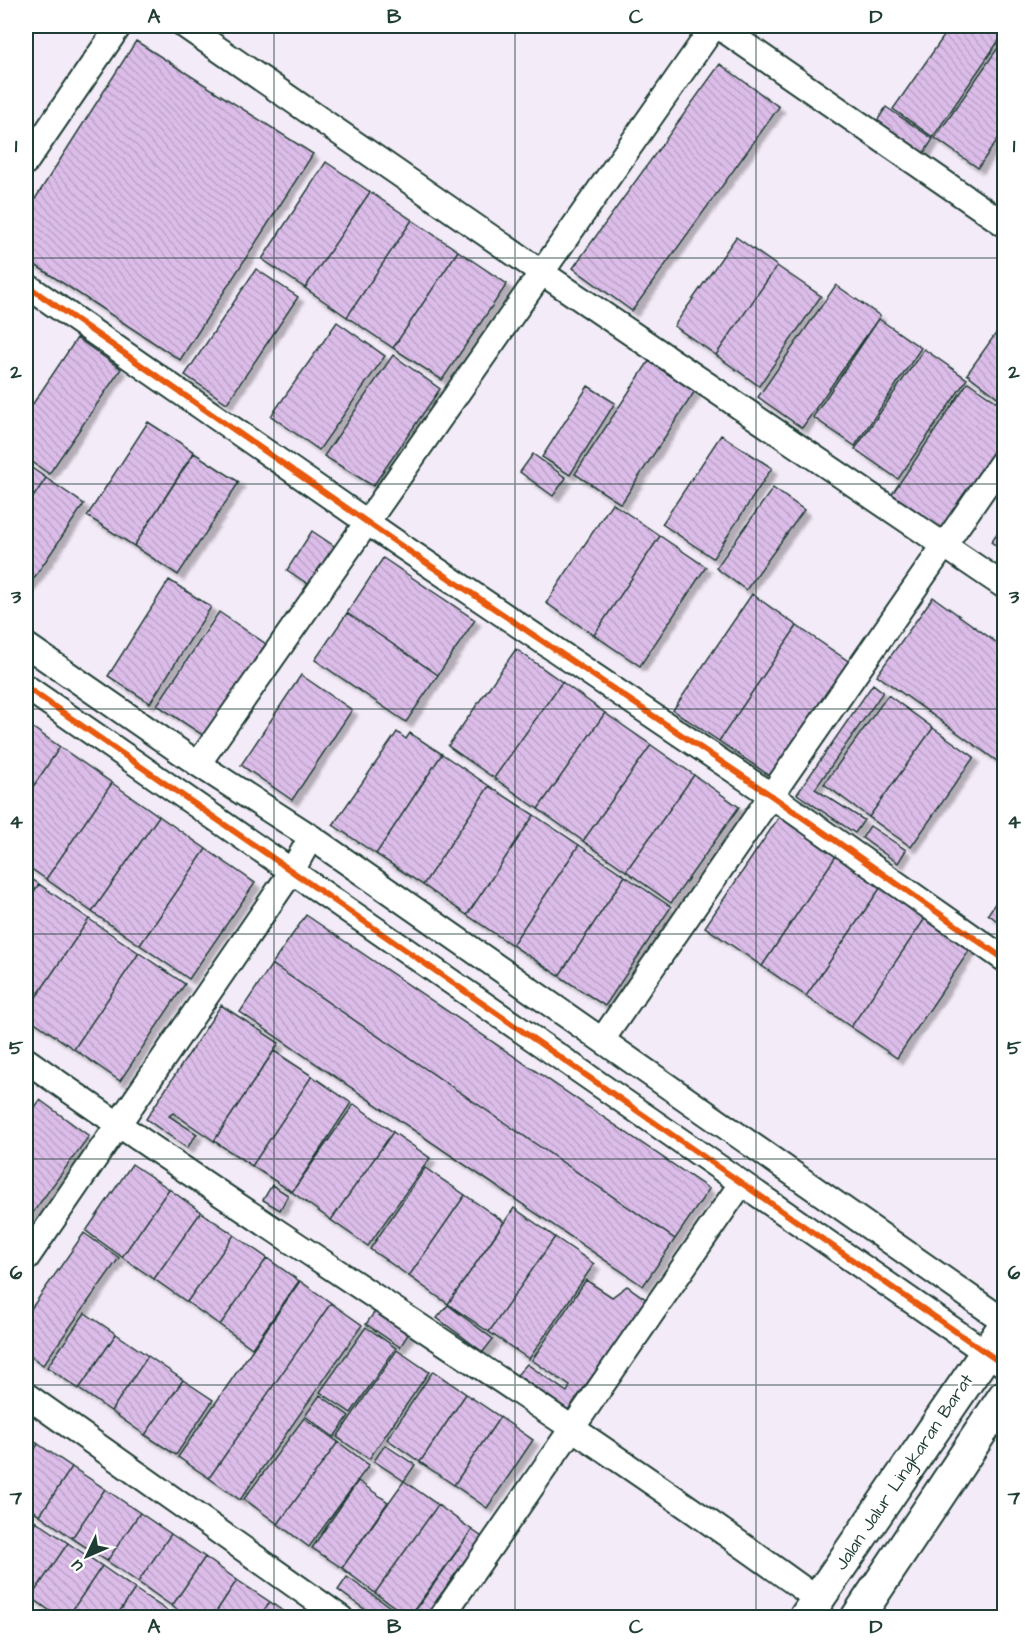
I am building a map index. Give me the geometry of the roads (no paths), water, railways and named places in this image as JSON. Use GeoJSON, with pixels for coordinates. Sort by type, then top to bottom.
{"type":"FeatureCollection","features":[{"type":"Feature","properties":{"kind":"main road","name":"Jalan Jalur Lingkaran Barat"},"geometry":{"type":"LineString","coordinates":[[811,1608],[999,1348]]}},
{"type":"Feature","properties":{"kind":"main road"},"geometry":{"type":"LineString","coordinates":[[857,1617],[1005,1397]]}},
{"type":"Feature","properties":{"kind":"street"},"geometry":{"type":"LineString","coordinates":[[26,162],[119,26]]}},
{"type":"Feature","properties":{"kind":"street"},"geometry":{"type":"LineString","coordinates":[[185,26],[541,272],[1005,586]]}},
{"type":"Feature","properties":{"kind":"street"},"geometry":{"type":"LineString","coordinates":[[198,764],[541,272],[716,26],[1005,224]]}},
{"type":"Feature","properties":{"kind":"street"},"geometry":{"type":"LineString","coordinates":[[26,285],[368,522],[772,796],[1005,959]]}},
{"type":"Feature","properties":{"kind":"street"},"geometry":{"type":"LineString","coordinates":[[602,1040],[1005,459]]}},
{"type":"Feature","properties":{"kind":"street"},"geometry":{"type":"LineString","coordinates":[[26,645],[198,764],[311,837],[1005,1321]]}},
{"type":"Feature","properties":{"kind":"street"},"geometry":{"type":"LineString","coordinates":[[26,687],[741,1184],[999,1348]]}},
{"type":"Feature","properties":{"kind":"street"},"geometry":{"type":"LineString","coordinates":[[26,1259],[292,871],[311,837]]}},
{"type":"Feature","properties":{"kind":"street"},"geometry":{"type":"LineString","coordinates":[[26,1060],[118,1125],[573,1427],[811,1608]]}},
{"type":"Feature","properties":{"kind":"street"},"geometry":{"type":"LineString","coordinates":[[441,1617],[741,1184]]}},
{"type":"Feature","properties":{"kind":"street"},"geometry":{"type":"LineString","coordinates":[[26,1395],[340,1617]]}}]}
